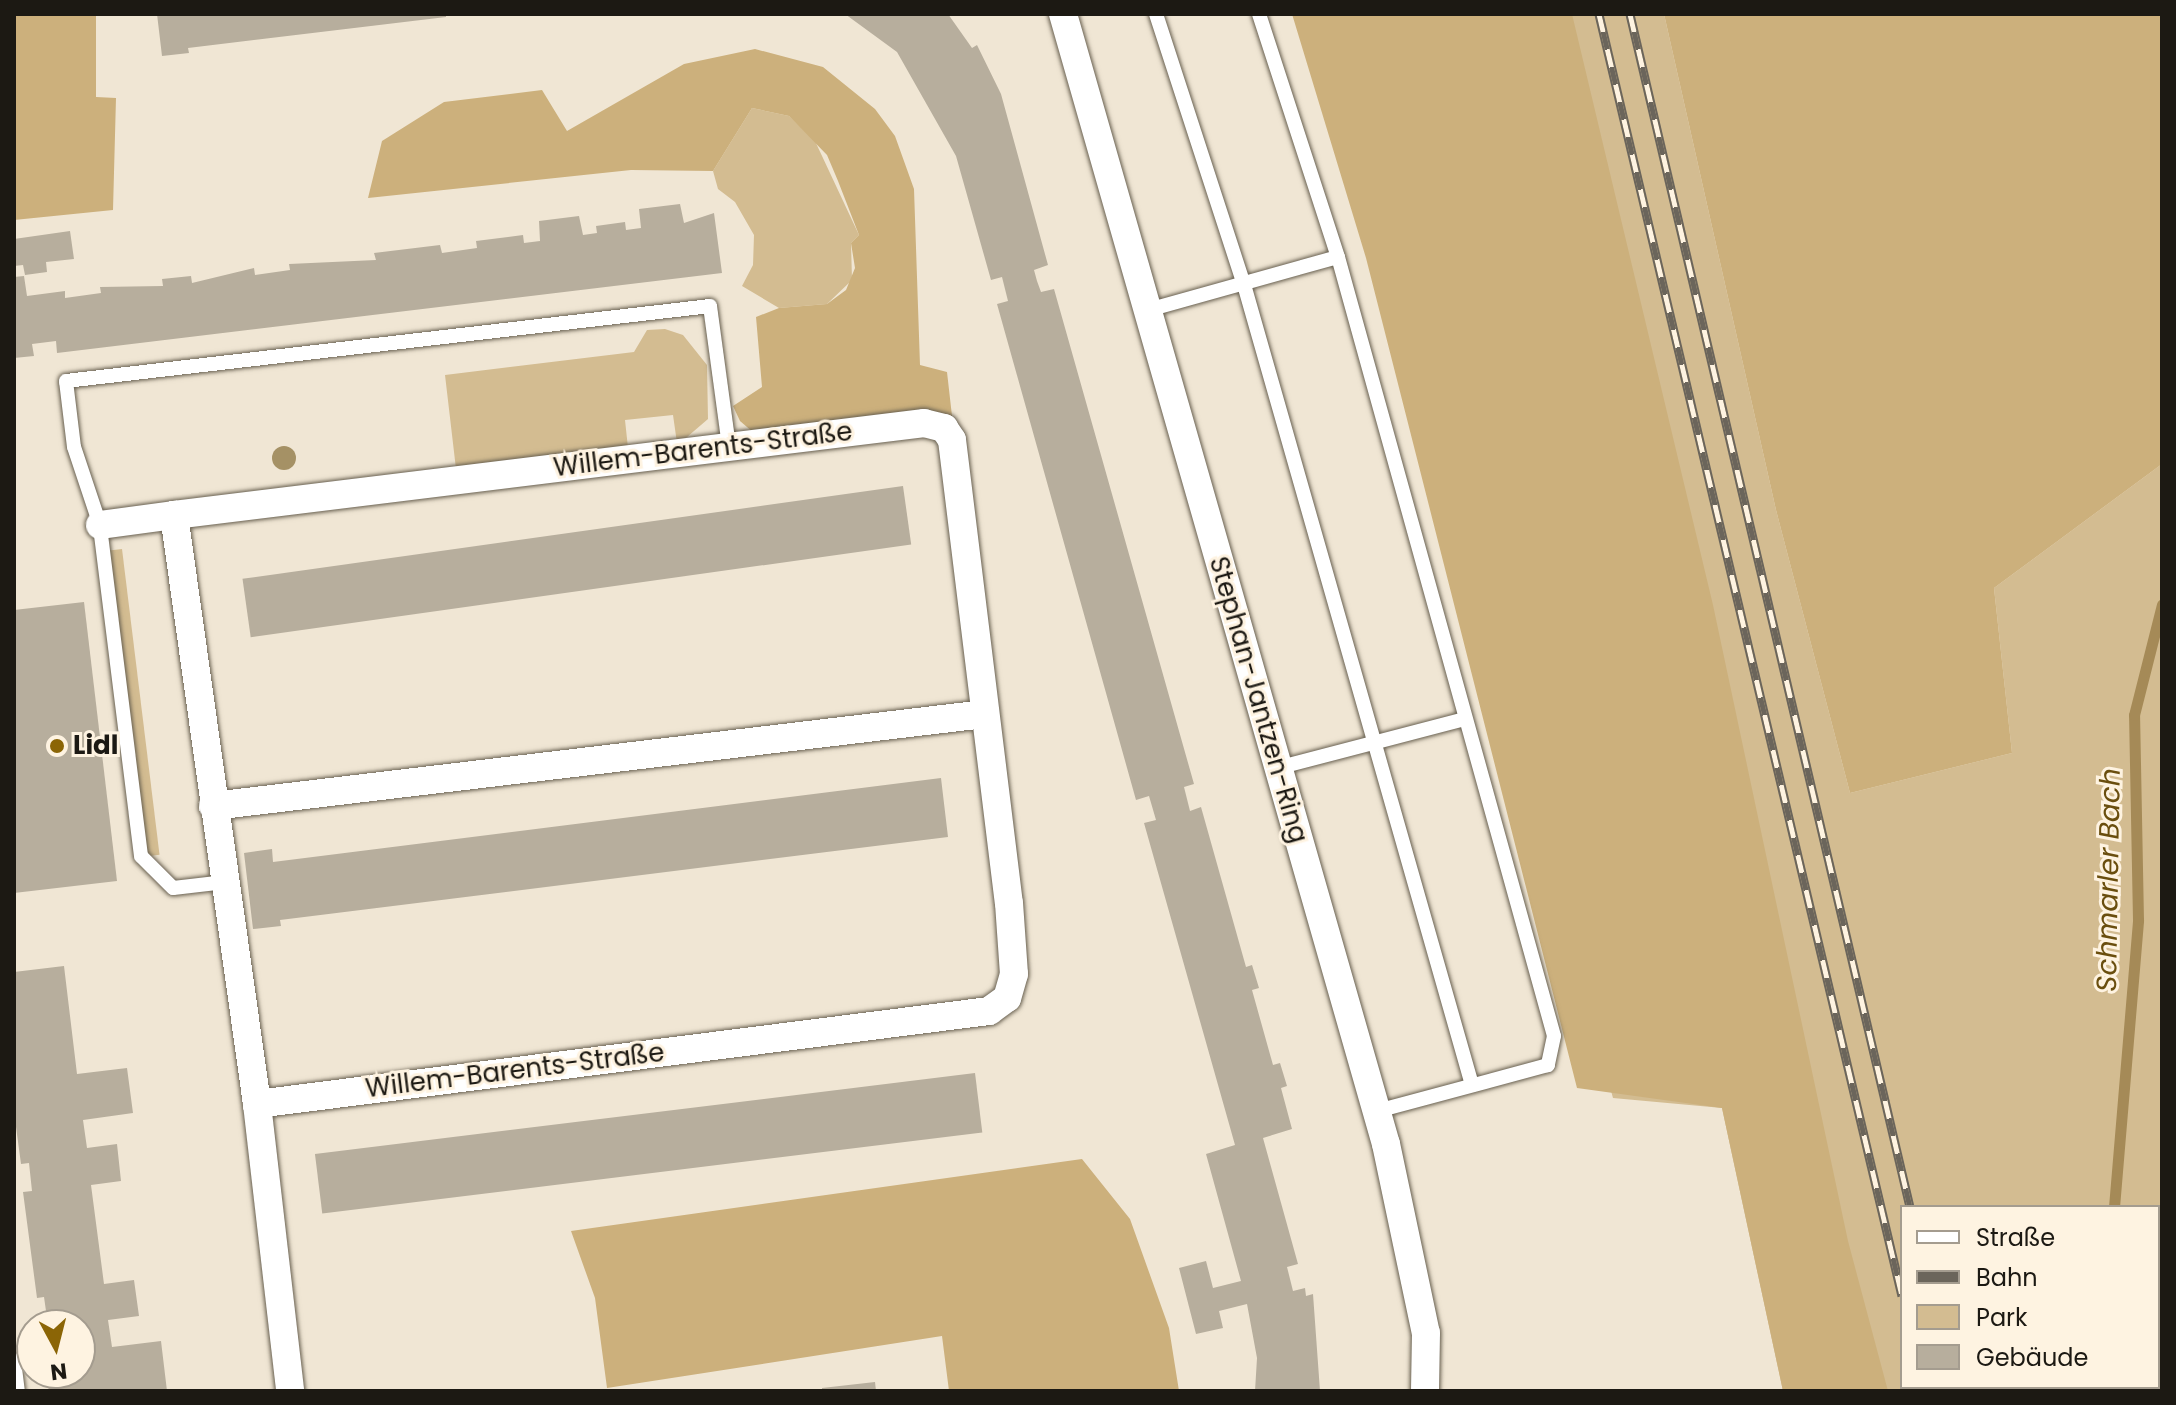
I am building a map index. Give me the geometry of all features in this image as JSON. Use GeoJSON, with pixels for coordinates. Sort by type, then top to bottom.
{"type":"FeatureCollection","features":[{"type":"Feature","properties":{"kind":"street","name":"Stephan-Jantzen-Ring"},"geometry":{"type":"LineString","coordinates":[[1063,14],[1386,1144],[1426,1333],[1425,1391]]}},
{"type":"Feature","properties":{"kind":"street","name":"Willem-Barents-Straße"},"geometry":{"type":"LineString","coordinates":[[100,525],[924,423],[944,428],[952,440],[1014,974],[1007,998],[989,1011],[257,1104]]}},
{"type":"Feature","properties":{"kind":"street"},"geometry":{"type":"LineString","coordinates":[[174,515],[257,1104],[290,1391]]}},
{"type":"Feature","properties":{"kind":"street"},"geometry":{"type":"LineString","coordinates":[[213,806],[984,714]]}},
{"type":"Feature","properties":{"kind":"lane"},"geometry":{"type":"LineString","coordinates":[[1156,14],[1243,281],[1472,1085]]}},
{"type":"Feature","properties":{"kind":"lane"},"geometry":{"type":"LineString","coordinates":[[1259,14],[1338,257],[1554,1036],[1548,1065],[1377,1111]]}},
{"type":"Feature","properties":{"kind":"lane"},"geometry":{"type":"LineString","coordinates":[[1148,310],[1243,281],[1338,257]]}},
{"type":"Feature","properties":{"kind":"lane"},"geometry":{"type":"LineString","coordinates":[[225,882],[173,888],[141,856],[100,525],[74,447],[66,381],[710,306],[729,447]]}},
{"type":"Feature","properties":{"kind":"lane"},"geometry":{"type":"LineString","coordinates":[[1277,768],[1465,719]]}},
{"type":"Feature","properties":{"kind":"lane"},"geometry":{"type":"LineString","coordinates":[[14,1360],[18,1391]]}},
{"type":"Feature","properties":{"kind":"green space"},"geometry":{"type":"Polygon","coordinates":[[[1315,14],[1664,14],[1776,510],[1850,793],[2012,753],[1994,588],[2162,464],[2162,1391],[1783,1391],[1722,1108],[1613,1098],[1315,14]]]}},
{"type":"Feature","properties":{"kind":"green space"},"geometry":{"type":"Polygon","coordinates":[[[752,108],[789,116],[815,141],[859,235],[851,243],[852,280],[827,304],[779,308],[742,286],[753,265],[754,235],[735,202],[718,189],[713,171],[752,108]]]}},
{"type":"Feature","properties":{"kind":"green space"},"geometry":{"type":"Polygon","coordinates":[[[665,329],[683,335],[707,365],[708,419],[687,437],[677,443],[673,415],[625,420],[628,448],[456,469],[445,375],[634,352],[647,330],[665,329]]]}},
{"type":"Feature","properties":{"kind":"green space"},"geometry":{"type":"Polygon","coordinates":[[[122,549],[160,855],[143,857],[105,551],[122,549]]]}},
{"type":"Feature","properties":{"kind":"shaded area"},"geometry":{"type":"Polygon","coordinates":[[[14,14],[96,14],[96,97],[116,98],[113,210],[14,220],[14,14]]]}},
{"type":"Feature","properties":{"kind":"shaded area"},"geometry":{"type":"Polygon","coordinates":[[[1292,14],[1572,14],[1713,605],[1848,1241],[1888,1391],[1783,1391],[1722,1108],[1577,1088],[1366,258],[1292,14]]]}},
{"type":"Feature","properties":{"kind":"shaded area"},"geometry":{"type":"Polygon","coordinates":[[[1664,14],[2162,14],[2162,464],[1994,588],[2012,753],[1850,793],[1776,510],[1664,14]]]}},
{"type":"Feature","properties":{"kind":"shaded area"},"geometry":{"type":"Polygon","coordinates":[[[755,49],[823,67],[875,109],[895,136],[914,189],[920,365],[947,372],[952,416],[761,439],[740,421],[733,406],[762,387],[756,317],[779,308],[827,304],[846,290],[855,268],[851,243],[859,235],[827,155],[789,116],[752,108],[713,171],[631,170],[368,198],[382,141],[444,102],[542,90],[567,131],[684,64],[755,49]]]}},
{"type":"Feature","properties":{"kind":"shaded area"},"geometry":{"type":"Polygon","coordinates":[[[1082,1159],[1130,1219],[1169,1328],[1179,1391],[949,1391],[942,1336],[607,1388],[595,1298],[571,1231],[1082,1159]]]}},
{"type":"Feature","properties":{"kind":"building"},"geometry":{"type":"Polygon","coordinates":[[[157,14],[446,14],[446,17],[188,48],[189,53],[162,56],[157,14]]]}},
{"type":"Feature","properties":{"kind":"building"},"geometry":{"type":"Polygon","coordinates":[[[845,14],[948,14],[972,48],[977,45],[1001,94],[1048,265],[1034,270],[1037,281],[1041,292],[1054,289],[1194,784],[1184,787],[1190,811],[1201,807],[1246,967],[1252,965],[1259,988],[1252,990],[1273,1065],[1280,1063],[1287,1086],[1281,1088],[1292,1129],[1263,1138],[1298,1264],[1287,1267],[1293,1291],[1305,1288],[1306,1296],[1313,1294],[1320,1391],[1255,1391],[1257,1358],[1247,1304],[1219,1311],[1223,1328],[1196,1334],[1179,1268],[1206,1261],[1213,1288],[1241,1281],[1206,1154],[1235,1145],[1144,823],[1156,820],[1149,796],[1136,800],[997,304],[1008,301],[1002,277],[991,280],[956,156],[897,52],[845,14]]]}},
{"type":"Feature","properties":{"kind":"building"},"geometry":{"type":"Polygon","coordinates":[[[680,204],[684,223],[714,213],[722,273],[57,353],[56,341],[32,344],[34,356],[14,358],[14,277],[24,276],[27,296],[65,291],[65,298],[101,293],[100,287],[163,286],[162,279],[191,276],[192,283],[254,268],[255,275],[290,270],[289,264],[376,260],[374,253],[440,245],[442,253],[477,248],[476,241],[523,235],[524,243],[540,241],[539,221],[579,216],[583,235],[597,233],[596,226],[625,222],[626,230],[641,228],[639,209],[680,204]]]}},
{"type":"Feature","properties":{"kind":"building"},"geometry":{"type":"Polygon","coordinates":[[[70,231],[74,259],[46,262],[47,272],[25,275],[23,265],[14,266],[14,239],[70,231]]]}},
{"type":"Feature","properties":{"kind":"building"},"geometry":{"type":"Polygon","coordinates":[[[903,486],[911,544],[251,637],[242,579],[903,486]]]}},
{"type":"Feature","properties":{"kind":"building","name":"Lidl"},"geometry":{"type":"Polygon","coordinates":[[[84,602],[117,881],[14,893],[14,610],[84,602]]]}},
{"type":"Feature","properties":{"kind":"building"},"geometry":{"type":"Polygon","coordinates":[[[941,778],[948,837],[280,920],[281,926],[253,929],[244,853],[272,849],[273,862],[941,778]]]}},
{"type":"Feature","properties":{"kind":"building"},"geometry":{"type":"Polygon","coordinates":[[[64,966],[77,1074],[127,1068],[133,1113],[83,1120],[87,1148],[117,1144],[121,1181],[91,1185],[104,1284],[134,1280],[139,1316],[108,1320],[112,1347],[161,1341],[167,1391],[49,1391],[96,1389],[96,1309],[46,1309],[44,1297],[37,1298],[23,1192],[32,1191],[29,1163],[21,1164],[14,1112],[14,972],[64,966]]]}},
{"type":"Feature","properties":{"kind":"building"},"geometry":{"type":"Polygon","coordinates":[[[975,1073],[982,1133],[322,1214],[315,1154],[975,1073]]]}},
{"type":"Feature","properties":{"kind":"building"},"geometry":{"type":"Polygon","coordinates":[[[875,1382],[876,1391],[822,1391],[822,1388],[875,1382]]]}},
{"type":"Feature","properties":{"kind":"waterway","name":"Schmarler Bach"},"geometry":{"type":"LineString","coordinates":[[2114,1205],[2138,920],[2134,715],[2162,604]]}},
{"type":"Feature","properties":{"kind":"railway"},"geometry":{"type":"LineString","coordinates":[[1599,14],[1900,1288]]}},
{"type":"Feature","properties":{"kind":"railway"},"geometry":{"type":"LineString","coordinates":[[1630,14],[1910,1205]]}},
{"type":"Feature","properties":{"kind":"place","name":"Lidl"},"geometry":{"type":"Point","coordinates":[57,746]}}]}
